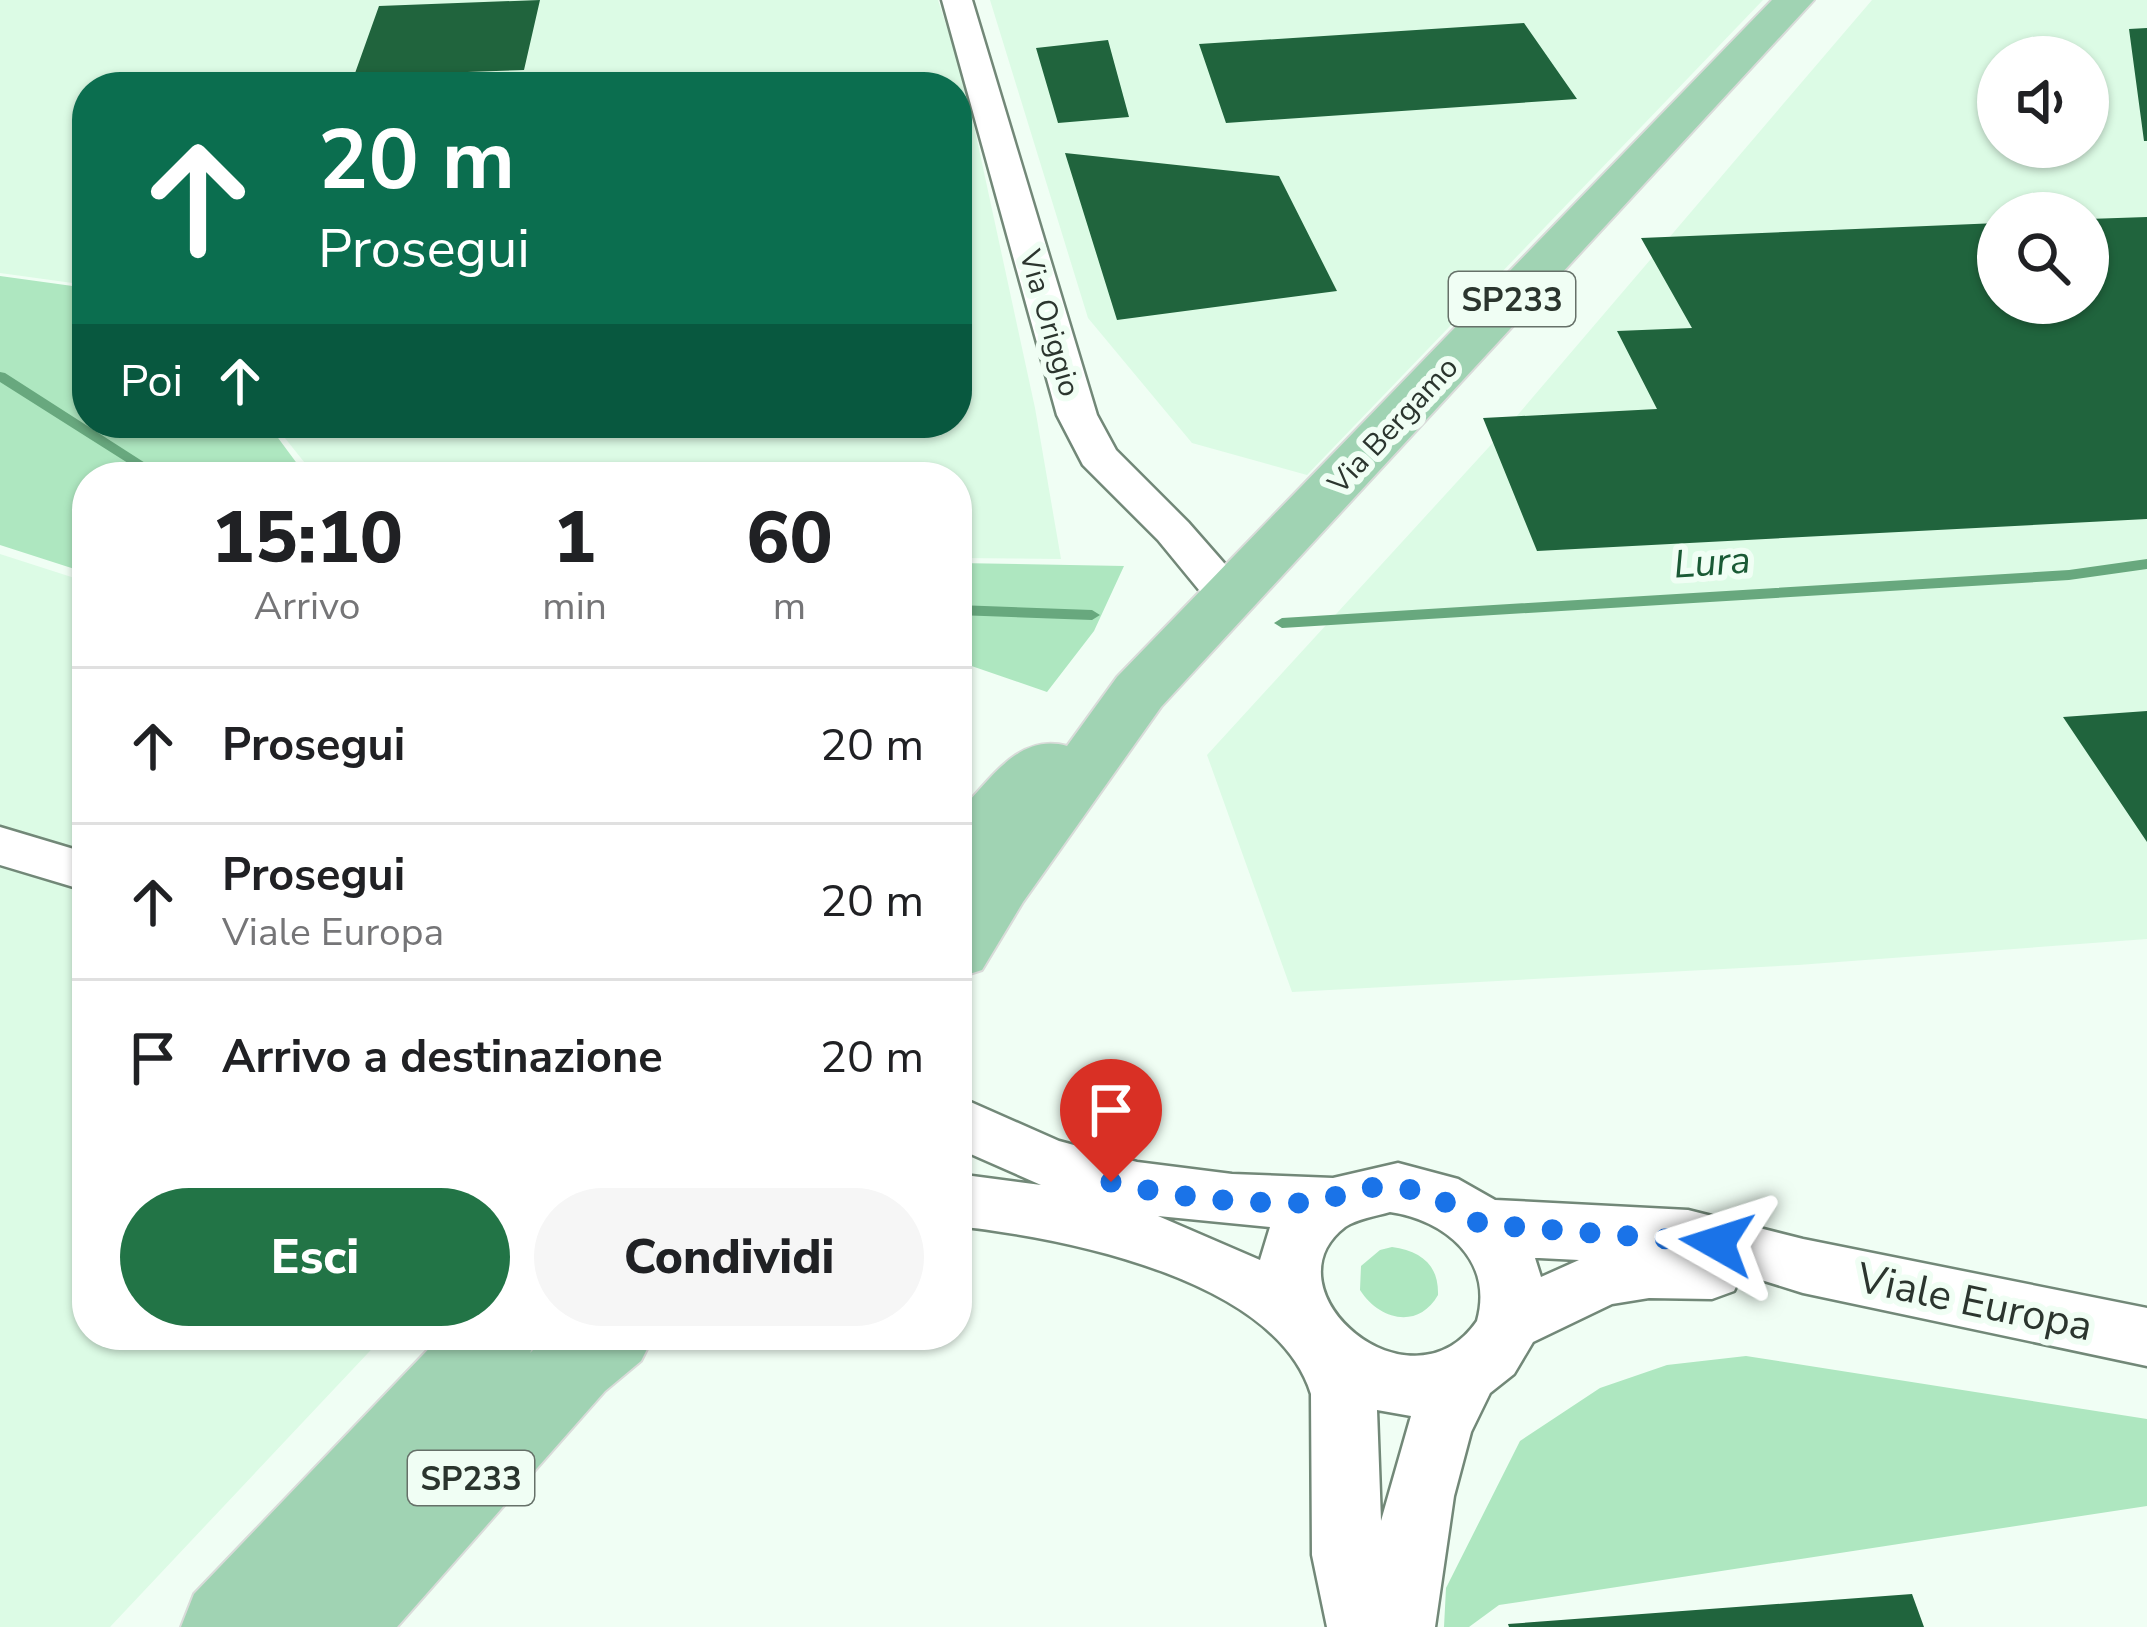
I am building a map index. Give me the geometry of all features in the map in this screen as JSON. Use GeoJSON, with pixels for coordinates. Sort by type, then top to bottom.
{"type":"FeatureCollection","features":[{"type":"Feature","properties":{"kind":"main road","name":"Via Bergamo"},"geometry":{"type":"LineString","coordinates":[[972,924],[1097,757],[1139,692],[1794,0]]}},
{"type":"Feature","properties":{"kind":"main road","name":"Via Bergamo"},"geometry":{"type":"LineString","coordinates":[[972,840],[1064,743],[1139,692]]}},
{"type":"Feature","properties":{"kind":"main road","name":"SP233"},"geometry":{"type":"LineString","coordinates":[[227,1627],[483,1350]]}},
{"type":"Feature","properties":{"kind":"main road","name":"SP233"},"geometry":{"type":"LineString","coordinates":[[335,1627],[575,1364],[593,1350]]}},
{"type":"Feature","properties":{"kind":"street","name":"Via Origgio"},"geometry":{"type":"LineString","coordinates":[[957,0],[1077,415],[1099,456],[1173,531],[1229,598]]}},
{"type":"Feature","properties":{"kind":"street"},"geometry":{"type":"LineString","coordinates":[[0,846],[72,868]]}},
{"type":"Feature","properties":{"kind":"street"},"geometry":{"type":"LineString","coordinates":[[972,1129],[1068,1171],[1153,1192],[1241,1203],[1329,1202]]}},
{"type":"Feature","properties":{"kind":"street"},"geometry":{"type":"LineString","coordinates":[[1364,1627],[1347,1555],[1344,1394],[1288,1280],[1292,1249],[1306,1222],[1329,1202],[1358,1190],[1390,1187],[1438,1198],[1480,1224],[1510,1270],[1512,1321],[1502,1342],[1466,1374],[1444,1406],[1426,1473],[1399,1627]]}},
{"type":"Feature","properties":{"kind":"street"},"geometry":{"type":"LineString","coordinates":[[972,1201],[1042,1208],[1130,1229],[1215,1264],[1313,1334],[1356,1372],[1412,1385],[1466,1374]]}},
{"type":"Feature","properties":{"kind":"street","name":"Viale Europa"},"geometry":{"type":"LineString","coordinates":[[1480,1224],[1538,1232],[1688,1238],[2147,1337]]}},
{"type":"Feature","properties":{"kind":"street","name":"Viale Europa"},"geometry":{"type":"LineString","coordinates":[[1512,1321],[1604,1278],[1649,1271],[1803,1266]]}},
{"type":"Feature","properties":{"kind":"shaded area"},"geometry":{"type":"Polygon","coordinates":[[[0,0],[938,0],[961,72],[72,72],[72,283],[0,273],[0,0]]]}},
{"type":"Feature","properties":{"kind":"shaded area"},"geometry":{"type":"Polygon","coordinates":[[[990,0],[1763,0],[1307,475],[1192,443],[1088,318],[990,0]]]}},
{"type":"Feature","properties":{"kind":"shaded area"},"geometry":{"type":"Polygon","coordinates":[[[1872,0],[2147,0],[2147,939],[1798,965],[1292,992],[1207,755],[1510,424],[1872,0]]]}},
{"type":"Feature","properties":{"kind":"shaded area"},"geometry":{"type":"Polygon","coordinates":[[[972,117],[1035,408],[1061,559],[972,558],[972,462],[304,462],[285,438],[972,438],[972,117]]]}},
{"type":"Feature","properties":{"kind":"shaded area"},"geometry":{"type":"Polygon","coordinates":[[[0,554],[72,577],[72,1350],[371,1350],[110,1627],[0,1627],[0,554]]]}},
{"type":"Feature","properties":{"kind":"green space"},"geometry":{"type":"Polygon","coordinates":[[[0,276],[72,286],[72,438],[278,438],[296,462],[72,462],[72,568],[0,545],[0,276]]]}},
{"type":"Feature","properties":{"kind":"green space"},"geometry":{"type":"Polygon","coordinates":[[[972,563],[1124,566],[1094,631],[1047,692],[972,666],[972,563]]]}},
{"type":"Feature","properties":{"kind":"green space"},"geometry":{"type":"Polygon","coordinates":[[[1392,1247],[1420,1256],[1432,1268],[1438,1284],[1438,1295],[1430,1306],[1410,1317],[1388,1314],[1360,1290],[1361,1266],[1380,1250],[1392,1247]]]}},
{"type":"Feature","properties":{"kind":"green space"},"geometry":{"type":"Polygon","coordinates":[[[1746,1356],[2147,1419],[2147,1506],[1499,1605],[1469,1627],[1444,1627],[1446,1588],[1520,1441],[1600,1388],[1667,1365],[1746,1356]]]}},
{"type":"Feature","properties":{"kind":"building"},"geometry":{"type":"Polygon","coordinates":[[[540,0],[524,70],[355,72],[379,6],[540,0]]]}},
{"type":"Feature","properties":{"kind":"building"},"geometry":{"type":"Polygon","coordinates":[[[1524,23],[1577,99],[1226,123],[1199,44],[1524,23]]]}},
{"type":"Feature","properties":{"kind":"building"},"geometry":{"type":"Polygon","coordinates":[[[2147,28],[2147,141],[2144,141],[2129,29],[2147,28]]]}},
{"type":"Feature","properties":{"kind":"building"},"geometry":{"type":"Polygon","coordinates":[[[1108,40],[1129,117],[1058,123],[1036,48],[1108,40]]]}},
{"type":"Feature","properties":{"kind":"building"},"geometry":{"type":"Polygon","coordinates":[[[1065,153],[1279,176],[1337,291],[1117,320],[1065,153]]]}},
{"type":"Feature","properties":{"kind":"building"},"geometry":{"type":"Polygon","coordinates":[[[2147,217],[2147,519],[1537,551],[1483,418],[1657,409],[1617,331],[1692,328],[1641,238],[1977,224],[1977,324],[2109,324],[2109,218],[2147,217]]]}},
{"type":"Feature","properties":{"kind":"building"},"geometry":{"type":"Polygon","coordinates":[[[2147,711],[2147,842],[2063,717],[2147,711]]]}},
{"type":"Feature","properties":{"kind":"building"},"geometry":{"type":"Polygon","coordinates":[[[1912,1594],[1924,1627],[1508,1624],[1912,1594]]]}},
{"type":"Feature","properties":{"kind":"waterway","name":"Lura"},"geometry":{"type":"LineString","coordinates":[[0,376],[72,421]]}},
{"type":"Feature","properties":{"kind":"waterway","name":"Lura"},"geometry":{"type":"LineString","coordinates":[[98,438],[136,462]]}},
{"type":"Feature","properties":{"kind":"waterway","name":"Lura"},"geometry":{"type":"LineString","coordinates":[[1282,623],[2069,575],[2147,564]]}},
{"type":"Feature","properties":{"kind":"waterway","name":"Lura"},"geometry":{"type":"LineString","coordinates":[[972,611],[1092,615]]}},
{"type":"Feature","properties":{"kind":"route"},"geometry":{"type":"LineString","coordinates":[[1111,1182],[1241,1203],[1329,1202],[1358,1190],[1390,1187],[1423,1192],[1454,1204],[1480,1224],[1717,1243]]}}]}
